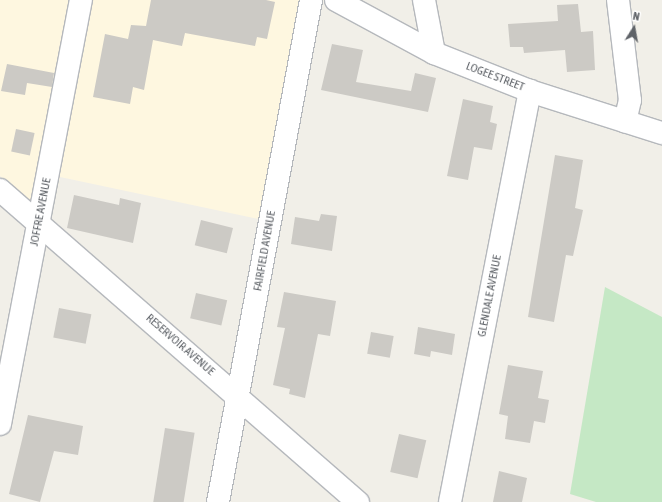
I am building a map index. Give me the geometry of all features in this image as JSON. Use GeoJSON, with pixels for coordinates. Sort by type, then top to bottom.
{"type":"FeatureCollection","features":[{"type":"Feature","properties":{"kind":"street","name":"JOFFRE AVENUE"},"geometry":{"type":"LineString","coordinates":[[0,424],[81,0]]}},
{"type":"Feature","properties":{"kind":"street","name":"FAIRFIELD AVENUE"},"geometry":{"type":"LineString","coordinates":[[218,502],[311,0]]}},
{"type":"Feature","properties":{"kind":"street","name":"LOGEE STREET"},"geometry":{"type":"LineString","coordinates":[[336,0],[434,53],[530,91],[662,133]]}},
{"type":"Feature","properties":{"kind":"street"},"geometry":{"type":"LineString","coordinates":[[424,0],[434,53]]}},
{"type":"Feature","properties":{"kind":"street"},"geometry":{"type":"LineString","coordinates":[[618,0],[630,100],[625,121]]}},
{"type":"Feature","properties":{"kind":"street","name":"GLENDALE AVENUE"},"geometry":{"type":"LineString","coordinates":[[450,502],[530,91]]}},
{"type":"Feature","properties":{"kind":"street","name":"RESERVOIR AVENUE"},"geometry":{"type":"LineString","coordinates":[[0,190],[238,395],[358,502]]}},
{"type":"Feature","properties":{"kind":"shaded area"},"geometry":{"type":"Polygon","coordinates":[[[0,0],[318,0],[268,221],[60,177],[50,223],[0,176],[0,0]]]}},
{"type":"Feature","properties":{"kind":"green space"},"geometry":{"type":"Polygon","coordinates":[[[605,287],[662,317],[662,502],[596,502],[570,494],[605,287]]]}},
{"type":"Feature","properties":{"kind":"building"},"geometry":{"type":"Polygon","coordinates":[[[151,0],[266,0],[275,2],[267,39],[257,37],[255,46],[185,33],[182,46],[153,40],[144,90],[133,87],[130,104],[93,97],[105,34],[128,39],[131,25],[146,26],[151,0]]]}},
{"type":"Feature","properties":{"kind":"building"},"geometry":{"type":"Polygon","coordinates":[[[578,4],[581,32],[593,31],[595,70],[567,72],[565,50],[524,53],[523,47],[510,47],[508,24],[558,21],[557,5],[578,4]]]}},
{"type":"Feature","properties":{"kind":"building"},"geometry":{"type":"Polygon","coordinates":[[[332,44],[363,50],[356,82],[411,91],[415,73],[436,78],[428,112],[321,90],[332,44]]]}},
{"type":"Feature","properties":{"kind":"building"},"geometry":{"type":"Polygon","coordinates":[[[7,64],[54,73],[52,87],[27,83],[25,95],[1,91],[7,64]]]}},
{"type":"Feature","properties":{"kind":"building"},"geometry":{"type":"Polygon","coordinates":[[[463,99],[493,106],[490,122],[497,124],[492,150],[474,147],[468,180],[447,176],[463,99]]]}},
{"type":"Feature","properties":{"kind":"building"},"geometry":{"type":"Polygon","coordinates":[[[16,129],[35,133],[30,155],[11,151],[16,129]]]}},
{"type":"Feature","properties":{"kind":"building"},"geometry":{"type":"Polygon","coordinates":[[[555,155],[583,160],[575,208],[583,210],[573,256],[566,255],[554,322],[528,317],[555,155]]]}},
{"type":"Feature","properties":{"kind":"building"},"geometry":{"type":"Polygon","coordinates":[[[74,195],[119,205],[120,198],[141,203],[133,243],[67,228],[74,195]]]}},
{"type":"Feature","properties":{"kind":"building"},"geometry":{"type":"Polygon","coordinates":[[[321,214],[337,216],[332,251],[291,244],[295,217],[319,221],[321,214]]]}},
{"type":"Feature","properties":{"kind":"building"},"geometry":{"type":"Polygon","coordinates":[[[201,220],[233,228],[227,253],[195,245],[201,220]]]}},
{"type":"Feature","properties":{"kind":"building"},"geometry":{"type":"Polygon","coordinates":[[[284,292],[336,301],[330,336],[318,334],[305,398],[289,394],[290,389],[273,385],[285,328],[277,327],[284,292]]]}},
{"type":"Feature","properties":{"kind":"building"},"geometry":{"type":"Polygon","coordinates":[[[196,293],[227,300],[221,326],[190,318],[196,293]]]}},
{"type":"Feature","properties":{"kind":"building"},"geometry":{"type":"Polygon","coordinates":[[[59,308],[91,314],[86,344],[53,337],[59,308]]]}},
{"type":"Feature","properties":{"kind":"building"},"geometry":{"type":"Polygon","coordinates":[[[418,327],[455,334],[452,355],[431,351],[430,357],[414,354],[418,327]]]}},
{"type":"Feature","properties":{"kind":"building"},"geometry":{"type":"Polygon","coordinates":[[[371,332],[394,336],[390,358],[367,354],[371,332]]]}},
{"type":"Feature","properties":{"kind":"building"},"geometry":{"type":"Polygon","coordinates":[[[508,365],[543,371],[538,398],[549,400],[545,423],[534,421],[530,443],[505,439],[508,416],[499,414],[508,365]]]}},
{"type":"Feature","properties":{"kind":"building"},"geometry":{"type":"Polygon","coordinates":[[[28,415],[83,426],[78,455],[54,451],[40,502],[9,494],[28,415]]]}},
{"type":"Feature","properties":{"kind":"building"},"geometry":{"type":"Polygon","coordinates":[[[165,428],[195,433],[184,502],[153,502],[165,428]]]}},
{"type":"Feature","properties":{"kind":"building"},"geometry":{"type":"Polygon","coordinates":[[[399,434],[426,440],[418,478],[390,472],[399,434]]]}},
{"type":"Feature","properties":{"kind":"building"},"geometry":{"type":"Polygon","coordinates":[[[499,471],[527,478],[522,502],[493,502],[499,471]]]}}]}
